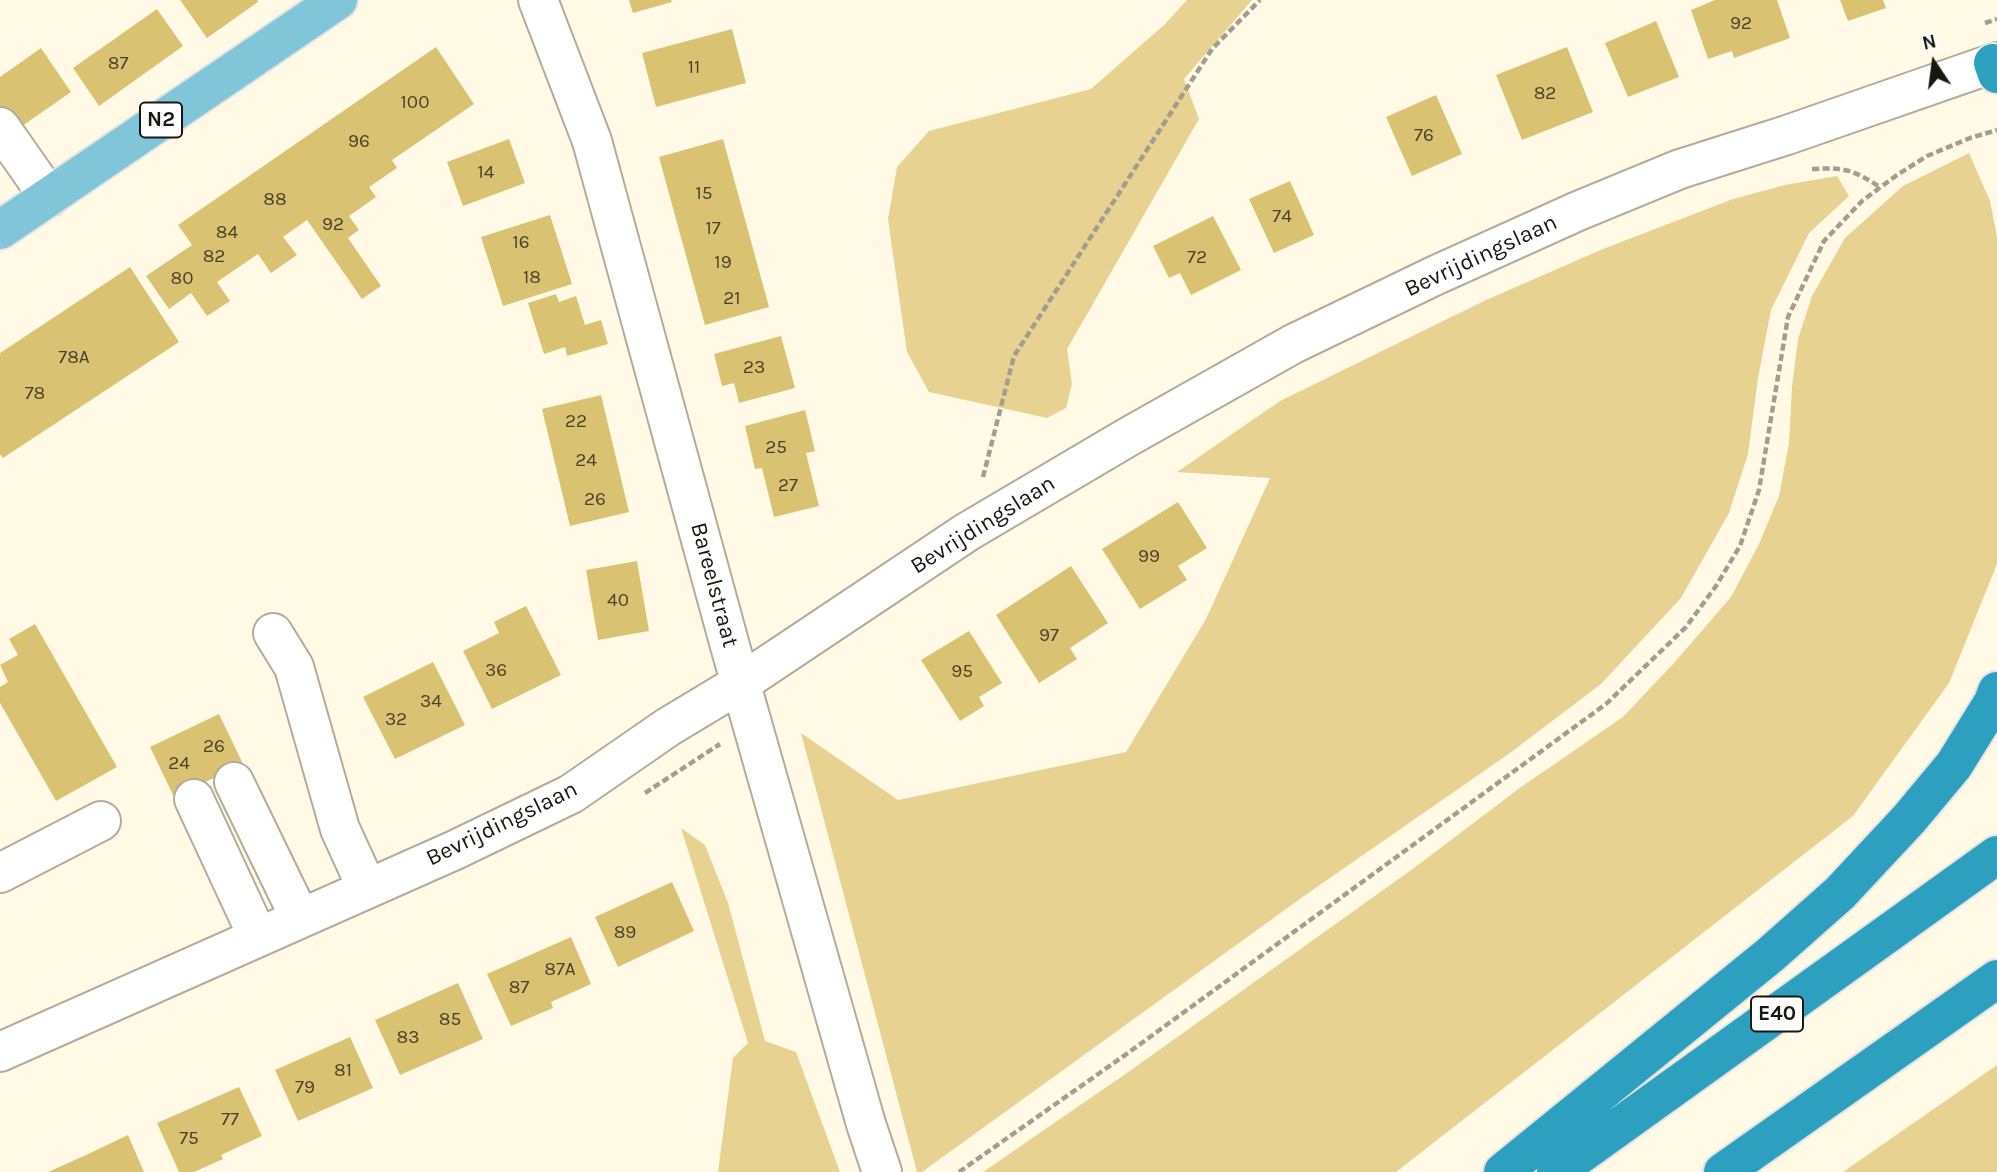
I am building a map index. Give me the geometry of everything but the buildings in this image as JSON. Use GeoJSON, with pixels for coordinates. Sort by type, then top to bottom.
{"type":"FeatureCollection","features":[{"type":"Feature","properties":{"kind":"highway"},"geometry":{"type":"LineString","coordinates":[[1503,1172],[1770,955],[1840,893],[1909,819],[1954,765],[1997,691]]}},
{"type":"Feature","properties":{"kind":"highway","name":"E40"},"geometry":{"type":"LineString","coordinates":[[1556,1172],[1997,855]]}},
{"type":"Feature","properties":{"kind":"highway"},"geometry":{"type":"LineString","coordinates":[[1723,1172],[1997,979]]}},
{"type":"Feature","properties":{"kind":"main road","name":"N2"},"geometry":{"type":"LineString","coordinates":[[0,230],[338,0]]}},
{"type":"Feature","properties":{"kind":"street","name":"Bareelstraat"},"geometry":{"type":"LineString","coordinates":[[538,0],[592,141],[741,683],[882,1172]]}},
{"type":"Feature","properties":{"kind":"street","name":"Bevrijdingslaan"},"geometry":{"type":"LineString","coordinates":[[0,1052],[454,850],[571,794],[668,727],[741,683],[967,532],[1293,344],[1578,211],[1681,169],[1996,66]]}},
{"type":"Feature","properties":{"kind":"street"},"geometry":{"type":"LineString","coordinates":[[0,127],[49,197]]}},
{"type":"Feature","properties":{"kind":"street"},"geometry":{"type":"LineString","coordinates":[[273,633],[293,667],[341,829],[368,888]]}},
{"type":"Feature","properties":{"kind":"street"},"geometry":{"type":"LineString","coordinates":[[234,782],[300,918]]}},
{"type":"Feature","properties":{"kind":"street"},"geometry":{"type":"LineString","coordinates":[[194,799],[258,937]]}},
{"type":"Feature","properties":{"kind":"street"},"geometry":{"type":"LineString","coordinates":[[0,873],[101,821]]}},
{"type":"Feature","properties":{"kind":"path"},"geometry":{"type":"LineString","coordinates":[[967,532],[1014,356],[1212,50],[1260,0]]}},
{"type":"Feature","properties":{"kind":"path"},"geometry":{"type":"LineString","coordinates":[[959,1172],[1128,1053],[1606,704],[1686,627],[1740,547],[1759,490],[1788,317],[1824,241],[1862,201],[1927,156],[1997,130]]}},
{"type":"Feature","properties":{"kind":"path"},"geometry":{"type":"LineString","coordinates":[[1811,169],[1840,168],[1859,173],[1881,187]]}},
{"type":"Feature","properties":{"kind":"shaded area"},"geometry":{"type":"Polygon","coordinates":[[[1187,0],[1252,0],[1184,79],[1199,119],[1067,349],[1072,384],[1066,408],[1047,418],[929,392],[907,352],[888,219],[897,167],[929,131],[1091,89],[1164,25],[1187,0]]]}},
{"type":"Feature","properties":{"kind":"shaded area"},"geometry":{"type":"Polygon","coordinates":[[[1969,153],[1990,201],[1997,237],[1997,564],[1949,683],[1853,816],[1396,1172],[983,1172],[1134,1068],[1414,868],[1521,787],[1623,717],[1731,597],[1759,544],[1779,496],[1789,443],[1798,339],[1812,296],[1845,238],[1903,186],[1969,153]]]}},
{"type":"Feature","properties":{"kind":"shaded area"},"geometry":{"type":"Polygon","coordinates":[[[1837,176],[1849,196],[1809,233],[1771,310],[1758,378],[1748,454],[1729,513],[1681,598],[1601,684],[1510,753],[1304,896],[922,1172],[917,1172],[801,733],[898,800],[1126,752],[1206,619],[1270,478],[1177,472],[1280,401],[1486,300],[1603,249],[1733,199],[1785,185],[1837,176]]]}},
{"type":"Feature","properties":{"kind":"shaded area"},"geometry":{"type":"Polygon","coordinates":[[[681,828],[705,845],[728,903],[765,1041],[796,1052],[840,1172],[718,1172],[733,1058],[748,1043],[681,828]]]}},
{"type":"Feature","properties":{"kind":"shaded area"},"geometry":{"type":"Polygon","coordinates":[[[1997,1065],[1997,1172],[1843,1172],[1997,1065]]]}}]}
